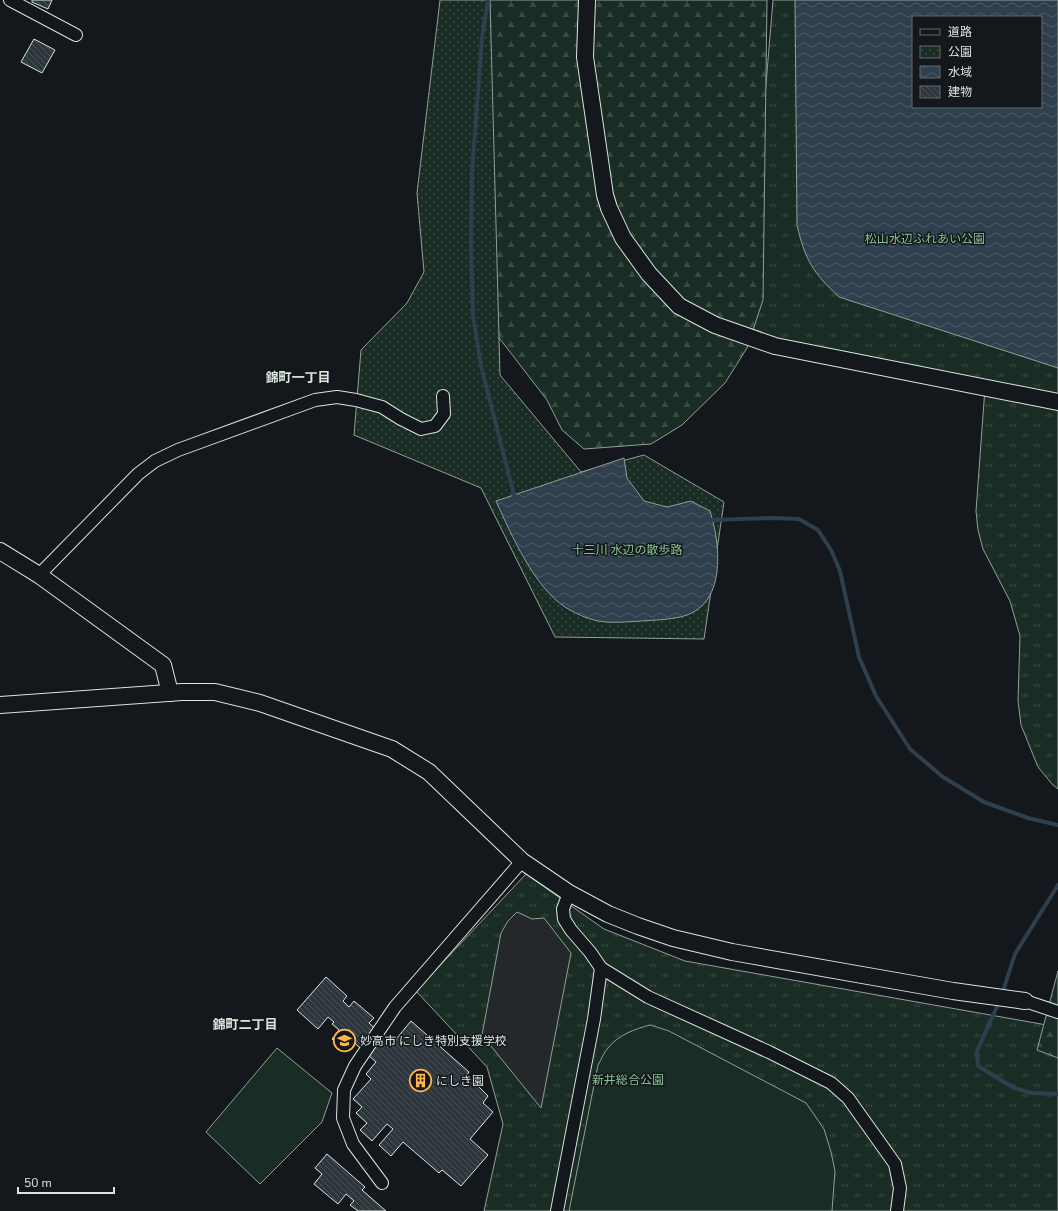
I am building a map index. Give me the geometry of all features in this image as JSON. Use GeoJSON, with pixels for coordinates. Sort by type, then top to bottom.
{"type":"FeatureCollection","features":[{"type":"Feature","properties":{"kind":"street"},"geometry":{"type":"LineString","coordinates":[[10,0],[76,35]]}},
{"type":"Feature","properties":{"kind":"street"},"geometry":{"type":"LineString","coordinates":[[587,0],[585,57],[605,195],[609,208],[623,238],[649,274],[679,306],[715,325],[775,346],[1058,402]]}},
{"type":"Feature","properties":{"kind":"street"},"geometry":{"type":"LineString","coordinates":[[39,575],[138,474],[155,462],[178,450],[315,400],[336,397],[382,407],[421,429],[436,426],[444,414],[443,396]]}},
{"type":"Feature","properties":{"kind":"street"},"geometry":{"type":"LineString","coordinates":[[0,551],[39,575],[163,665],[170,693]]}},
{"type":"Feature","properties":{"kind":"street"},"geometry":{"type":"LineString","coordinates":[[0,705],[170,693],[215,692],[252,701],[392,749],[429,772],[522,861],[569,892],[608,914],[638,926],[697,945],[954,991],[1026,1001],[1058,1012]]}},
{"type":"Feature","properties":{"kind":"street"},"geometry":{"type":"LineString","coordinates":[[382,1183],[352,1144],[343,1118],[344,1090],[355,1066],[395,1007],[522,861]]}},
{"type":"Feature","properties":{"kind":"street"},"geometry":{"type":"LineString","coordinates":[[569,892],[563,909],[564,919],[601,968],[648,997],[769,1052],[831,1083],[848,1098],[895,1164],[900,1188],[897,1211]]}},
{"type":"Feature","properties":{"kind":"street"},"geometry":{"type":"LineString","coordinates":[[557,1211],[594,1019],[601,968]]}},
{"type":"Feature","properties":{"kind":"green space","name":"十三川 水辺の散歩路"},"geometry":{"type":"Polygon","coordinates":[[[440,0],[490,0],[500,375],[581,472],[644,455],[724,502],[704,639],[555,637],[481,488],[354,435],[361,350],[407,303],[424,272],[417,193],[440,0]]]}},
{"type":"Feature","properties":{"kind":"green space"},"geometry":{"type":"Polygon","coordinates":[[[469,0],[767,0],[763,300],[747,348],[725,383],[682,425],[651,444],[584,449],[562,430],[547,400],[490,326],[469,0]]]}},
{"type":"Feature","properties":{"kind":"green space","name":"松山水辺ふれあい公園"},"geometry":{"type":"Polygon","coordinates":[[[773,0],[1058,0],[1058,789],[1038,767],[1021,725],[1018,701],[1020,636],[1010,601],[983,549],[978,530],[976,511],[985,388],[745,336],[773,0]]]}},
{"type":"Feature","properties":{"kind":"green space","name":"新井総合公園"},"geometry":{"type":"Polygon","coordinates":[[[526,874],[604,929],[685,961],[1058,1027],[1058,1211],[484,1211],[503,1124],[487,1067],[416,991],[526,874]]]}},
{"type":"Feature","properties":{"kind":"green space"},"geometry":{"type":"Polygon","coordinates":[[[1058,971],[1058,1058],[1037,1050],[1058,971]]]}},
{"type":"Feature","properties":{"kind":"green space"},"geometry":{"type":"Polygon","coordinates":[[[650,1025],[669,1031],[806,1103],[824,1129],[831,1152],[835,1171],[832,1211],[569,1211],[598,1065],[612,1043],[617,1039],[650,1025]]]}},
{"type":"Feature","properties":{"kind":"green space"},"geometry":{"type":"Polygon","coordinates":[[[277,1048],[332,1093],[322,1122],[260,1184],[206,1132],[277,1048]]]}},
{"type":"Feature","properties":{"kind":"shaded area"},"geometry":{"type":"Polygon","coordinates":[[[517,912],[532,919],[544,918],[571,953],[541,1108],[482,1035],[501,933],[508,921],[517,912]]]}},
{"type":"Feature","properties":{"kind":"water"},"geometry":{"type":"Polygon","coordinates":[[[795,0],[1058,0],[1058,368],[839,297],[816,272],[803,247],[797,225],[795,0]]]}},
{"type":"Feature","properties":{"kind":"water"},"geometry":{"type":"Polygon","coordinates":[[[624,458],[627,478],[644,501],[667,507],[691,501],[710,511],[717,541],[717,573],[713,588],[706,601],[695,611],[670,619],[602,622],[585,617],[565,607],[543,587],[524,559],[496,501],[624,458]]]}},
{"type":"Feature","properties":{"kind":"building"},"geometry":{"type":"Polygon","coordinates":[[[32,0],[52,0],[48,9],[32,2],[32,0]]]}},
{"type":"Feature","properties":{"kind":"building"},"geometry":{"type":"Polygon","coordinates":[[[34,39],[55,50],[42,73],[21,62],[34,39]]]}},
{"type":"Feature","properties":{"kind":"building","name":"にしき園"},"geometry":{"type":"Polygon","coordinates":[[[326,977],[347,996],[343,1001],[349,1007],[354,1001],[374,1018],[369,1023],[392,1044],[411,1021],[469,1072],[467,1075],[488,1096],[483,1103],[493,1112],[470,1139],[488,1155],[461,1186],[442,1170],[439,1173],[403,1142],[391,1156],[379,1145],[393,1129],[387,1124],[372,1141],[360,1130],[367,1123],[356,1113],[362,1107],[353,1099],[371,1079],[366,1074],[376,1062],[350,1039],[342,1048],[332,1039],[339,1030],[332,1024],[334,1022],[328,1017],[318,1029],[297,1010],[326,977]]]}},
{"type":"Feature","properties":{"kind":"building"},"geometry":{"type":"Polygon","coordinates":[[[327,1154],[365,1187],[362,1190],[386,1211],[358,1211],[350,1205],[354,1201],[346,1194],[338,1204],[314,1184],[322,1174],[315,1168],[327,1154]]]}},
{"type":"Feature","properties":{"kind":"waterway"},"geometry":{"type":"LineString","coordinates":[[488,0],[482,38],[472,172],[471,245],[473,315],[481,366],[514,495]]}},
{"type":"Feature","properties":{"kind":"waterway"},"geometry":{"type":"LineString","coordinates":[[712,520],[773,518],[799,519],[818,530],[831,550],[840,571],[859,657],[876,696],[910,749],[943,777],[984,802],[1028,818],[1058,825]]}},
{"type":"Feature","properties":{"kind":"waterway"},"geometry":{"type":"LineString","coordinates":[[1002,994],[1015,954],[1058,885]]}},
{"type":"Feature","properties":{"kind":"waterway"},"geometry":{"type":"LineString","coordinates":[[1000,1000],[977,1051],[978,1066],[1014,1088],[1032,1093],[1058,1094]]}},
{"type":"Feature","properties":{"kind":"place","name":"妙高市 にしき特別支援学校"},"geometry":{"type":"Point","coordinates":[344,1041]}},
{"type":"Feature","properties":{"kind":"place","name":"にしき園"},"geometry":{"type":"Point","coordinates":[421,1081]}},
{"type":"Feature","properties":{"kind":"district","name":"錦町一丁目"},"geometry":{"type":"Point","coordinates":[298,377]}},
{"type":"Feature","properties":{"kind":"district","name":"錦町二丁目"},"geometry":{"type":"Point","coordinates":[245,1024]}}]}
